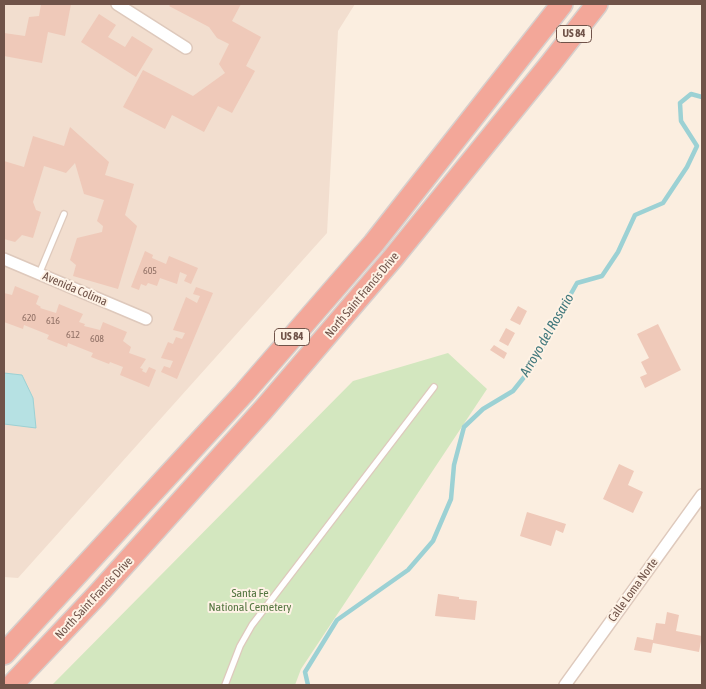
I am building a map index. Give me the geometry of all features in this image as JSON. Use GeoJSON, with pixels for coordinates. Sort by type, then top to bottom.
{"type":"FeatureCollection","features":[{"type":"Feature","properties":{"kind":"highway","name":"North Saint Francis Drive"},"geometry":{"type":"LineString","coordinates":[[4,654],[244,393],[374,243],[562,4]]}},
{"type":"Feature","properties":{"kind":"highway","name":"North Saint Francis Drive"},"geometry":{"type":"LineString","coordinates":[[12,685],[97,596],[263,410],[393,258],[597,4]]}},
{"type":"Feature","properties":{"kind":"highway"},"geometry":{"type":"LineString","coordinates":[[551,63],[610,4]]}},
{"type":"Feature","properties":{"kind":"street"},"geometry":{"type":"LineString","coordinates":[[117,4],[186,48]]}},
{"type":"Feature","properties":{"kind":"street","name":"Avenida Colima"},"geometry":{"type":"LineString","coordinates":[[4,259],[146,319]]}},
{"type":"Feature","properties":{"kind":"street","name":"Calle Loma Norte"},"geometry":{"type":"LineString","coordinates":[[565,685],[702,495]]}},
{"type":"Feature","properties":{"kind":"lane"},"geometry":{"type":"LineString","coordinates":[[39,274],[64,214]]}},
{"type":"Feature","properties":{"kind":"lane"},"geometry":{"type":"LineString","coordinates":[[226,685],[240,646],[252,625],[434,387]]}},
{"type":"Feature","properties":{"kind":"shaded area"},"geometry":{"type":"Polygon","coordinates":[[[4,4],[355,4],[338,31],[327,233],[18,578],[4,577],[4,4]]]}},
{"type":"Feature","properties":{"kind":"green space","name":"Santa Fe National Cemetery"},"geometry":{"type":"Polygon","coordinates":[[[448,353],[487,389],[301,669],[295,685],[52,685],[353,381],[448,353]]]}},
{"type":"Feature","properties":{"kind":"water"},"geometry":{"type":"Polygon","coordinates":[[[4,373],[22,375],[33,398],[36,428],[4,424],[4,373]]]}},
{"type":"Feature","properties":{"kind":"building"},"geometry":{"type":"Polygon","coordinates":[[[41,4],[71,4],[65,36],[48,32],[42,63],[4,56],[4,33],[25,36],[29,17],[39,16],[41,4]]]}},
{"type":"Feature","properties":{"kind":"building"},"geometry":{"type":"Polygon","coordinates":[[[171,4],[241,4],[232,21],[261,37],[246,66],[255,71],[232,113],[218,106],[204,132],[172,115],[165,129],[123,107],[143,70],[193,96],[225,73],[219,64],[229,44],[217,38],[209,27],[169,6],[171,4]]]}},
{"type":"Feature","properties":{"kind":"building"},"geometry":{"type":"Polygon","coordinates":[[[99,14],[116,25],[108,37],[125,47],[132,36],[153,49],[136,77],[81,42],[99,14]]]}},
{"type":"Feature","properties":{"kind":"building"},"geometry":{"type":"Polygon","coordinates":[[[70,127],[109,162],[105,175],[134,184],[125,215],[137,226],[118,289],[73,276],[76,265],[70,260],[77,238],[102,232],[103,226],[97,221],[104,200],[84,194],[75,163],[66,173],[44,166],[33,202],[36,210],[41,212],[33,238],[22,235],[15,242],[4,239],[4,161],[24,167],[33,136],[64,146],[70,127]]]}},
{"type":"Feature","properties":{"kind":"building"},"geometry":{"type":"Polygon","coordinates":[[[145,251],[153,255],[152,258],[166,264],[169,256],[198,268],[191,284],[184,281],[187,275],[180,272],[177,284],[160,278],[157,286],[148,283],[146,286],[141,284],[139,290],[131,287],[145,251]]]}},
{"type":"Feature","properties":{"kind":"building"},"geometry":{"type":"Polygon","coordinates":[[[15,286],[39,296],[36,304],[40,308],[56,313],[59,304],[83,314],[79,322],[85,324],[84,326],[100,330],[103,322],[127,332],[123,341],[131,347],[129,353],[146,359],[140,368],[143,369],[142,371],[146,373],[149,367],[156,370],[149,387],[120,375],[123,367],[91,357],[93,353],[68,343],[67,347],[47,339],[49,335],[24,325],[23,329],[4,322],[4,293],[12,295],[15,286]]]}},
{"type":"Feature","properties":{"kind":"building"},"geometry":{"type":"Polygon","coordinates":[[[196,287],[213,293],[177,379],[161,372],[164,366],[170,368],[173,361],[161,358],[168,342],[173,344],[176,337],[182,339],[185,333],[173,330],[186,297],[197,303],[200,296],[193,294],[196,287]]]}},
{"type":"Feature","properties":{"kind":"building"},"geometry":{"type":"Polygon","coordinates":[[[518,306],[527,311],[520,325],[510,320],[518,306]]]}},
{"type":"Feature","properties":{"kind":"building"},"geometry":{"type":"Polygon","coordinates":[[[658,324],[681,370],[645,388],[640,377],[647,374],[641,362],[649,358],[637,334],[658,324]]]}},
{"type":"Feature","properties":{"kind":"building"},"geometry":{"type":"Polygon","coordinates":[[[506,328],[515,333],[508,346],[499,341],[506,328]]]}},
{"type":"Feature","properties":{"kind":"building"},"geometry":{"type":"Polygon","coordinates":[[[494,345],[507,353],[504,359],[490,350],[494,345]]]}},
{"type":"Feature","properties":{"kind":"building"},"geometry":{"type":"Polygon","coordinates":[[[619,464],[634,471],[628,485],[643,492],[633,513],[603,499],[619,464]]]}},
{"type":"Feature","properties":{"kind":"building"},"geometry":{"type":"Polygon","coordinates":[[[527,512],[566,524],[563,533],[556,530],[551,546],[520,536],[527,512]]]}},
{"type":"Feature","properties":{"kind":"building"},"geometry":{"type":"Polygon","coordinates":[[[438,594],[477,601],[475,620],[435,616],[438,594]]]}},
{"type":"Feature","properties":{"kind":"building"},"geometry":{"type":"Polygon","coordinates":[[[667,612],[679,615],[676,631],[702,636],[699,652],[653,643],[651,653],[634,650],[637,637],[653,640],[656,623],[665,624],[667,612]]]}},
{"type":"Feature","properties":{"kind":"waterway","name":"Arroyo del Rosario"},"geometry":{"type":"LineString","coordinates":[[308,685],[305,672],[337,620],[408,570],[433,541],[451,499],[454,465],[464,427],[483,409],[513,391],[533,366],[577,283],[602,276],[618,252],[635,215],[663,203],[687,167],[697,146],[681,121],[680,103],[691,94],[702,97]]}}]}
